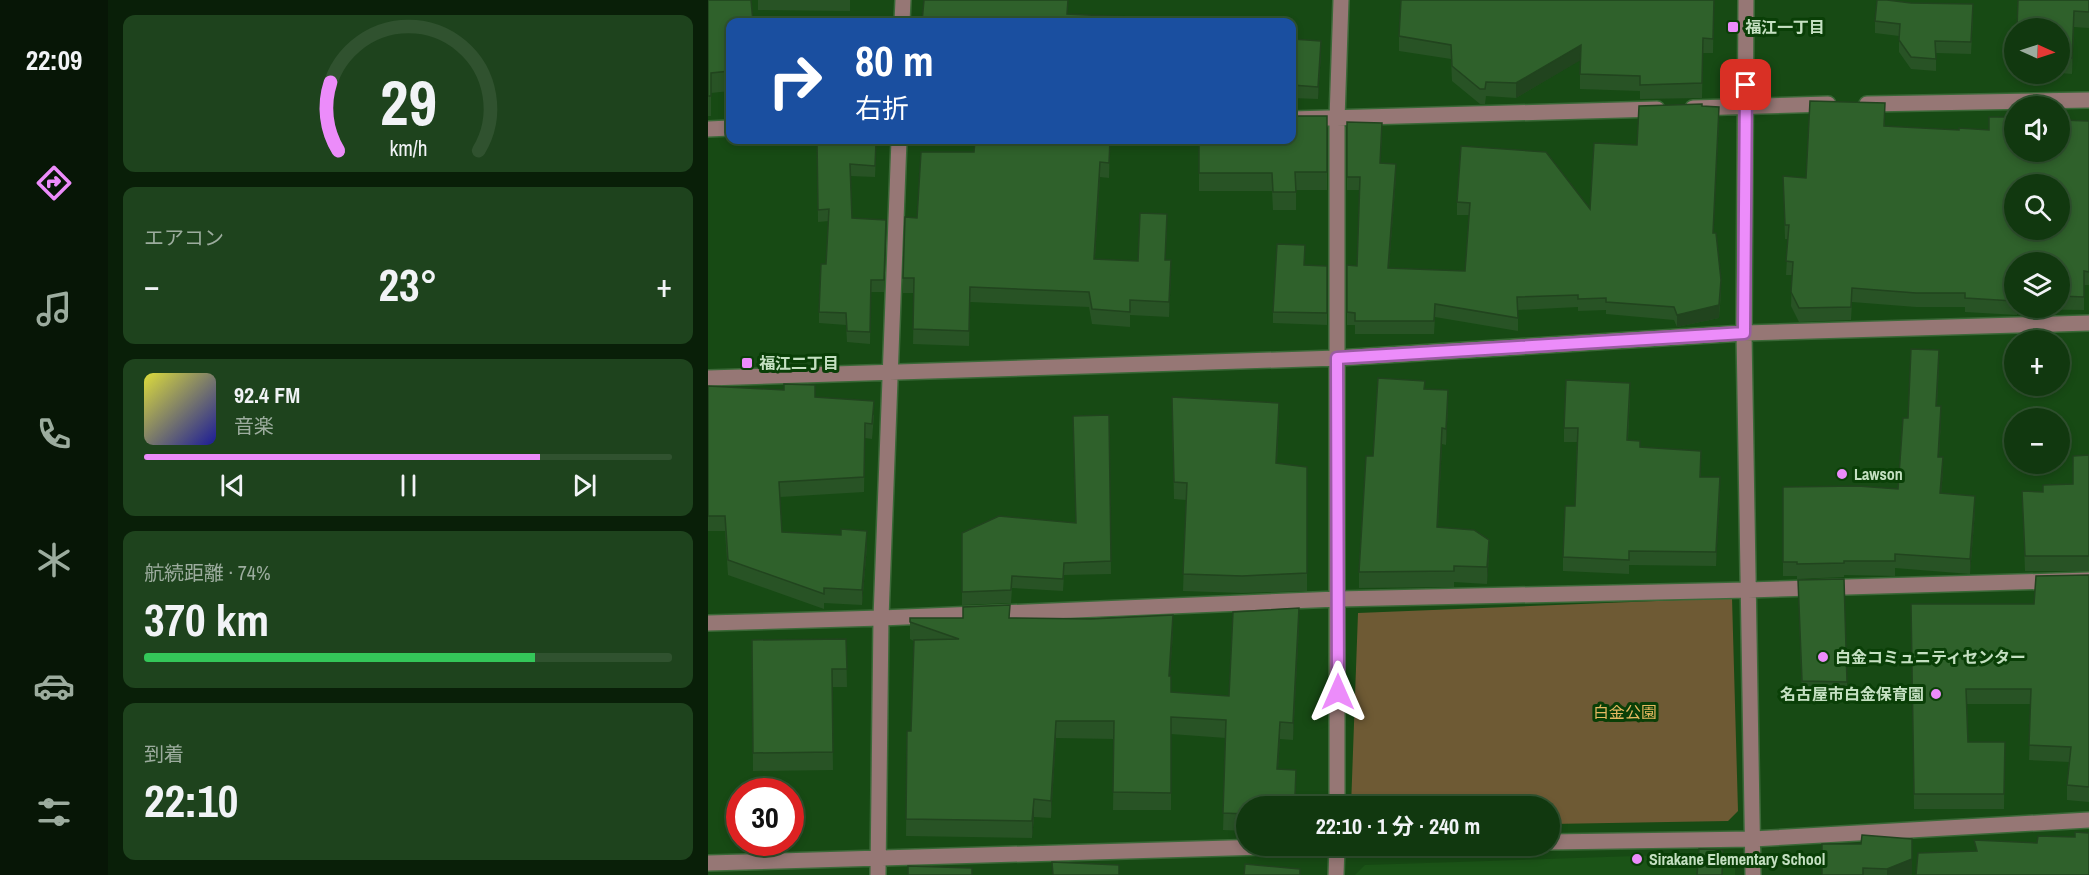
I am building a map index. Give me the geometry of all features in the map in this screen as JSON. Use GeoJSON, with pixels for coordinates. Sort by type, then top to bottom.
{"type":"FeatureCollection","features":[{"type":"Feature","properties":{"kind":"street"},"geometry":{"type":"LineString","coordinates":[[902,18],[903,0]]}},
{"type":"Feature","properties":{"kind":"street"},"geometry":{"type":"LineString","coordinates":[[1337,796],[1337,119],[1341,0]]}},
{"type":"Feature","properties":{"kind":"street"},"geometry":{"type":"LineString","coordinates":[[1746,0],[1744,333],[1753,875]]}},
{"type":"Feature","properties":{"kind":"street"},"geometry":{"type":"LineString","coordinates":[[1296,119],[1747,106],[2089,100]]}},
{"type":"Feature","properties":{"kind":"street"},"geometry":{"type":"LineString","coordinates":[[708,129],[726,128]]}},
{"type":"Feature","properties":{"kind":"street"},"geometry":{"type":"LineString","coordinates":[[878,875],[881,618],[899,144]]}},
{"type":"Feature","properties":{"kind":"street"},"geometry":{"type":"LineString","coordinates":[[708,378],[1337,358],[1744,333],[2089,323]]}},
{"type":"Feature","properties":{"kind":"street"},"geometry":{"type":"LineString","coordinates":[[708,623],[1338,599],[2089,580]]}},
{"type":"Feature","properties":{"kind":"street"},"geometry":{"type":"LineString","coordinates":[[1560,842],[1753,839],[2089,820]]}},
{"type":"Feature","properties":{"kind":"street"},"geometry":{"type":"LineString","coordinates":[[708,863],[1236,848]]}},
{"type":"Feature","properties":{"kind":"street"},"geometry":{"type":"LineString","coordinates":[[1336,875],[1337,856]]}},
{"type":"Feature","properties":{"kind":"shaded area","name":"Sirakane Elementary School"},"geometry":{"type":"Polygon","coordinates":[[[1725,853],[1735,867],[1735,875],[1355,875],[1365,865],[1725,853]]]}},
{"type":"Feature","properties":{"kind":"green space","name":"白金公園"},"geometry":{"type":"Polygon","coordinates":[[[1732,598],[1738,811],[1728,821],[1560,824],[1560,796],[1351,796],[1358,613],[1732,598]]]}},
{"type":"Feature","properties":{"kind":"building"},"geometry":{"type":"Polygon","coordinates":[[[708,0],[751,0],[753,18],[726,18],[726,71],[711,73],[711,96],[708,96],[708,0]]]}},
{"type":"Feature","properties":{"kind":"building"},"geometry":{"type":"Polygon","coordinates":[[[924,0],[1068,0],[1067,14],[1150,18],[922,18],[924,0]]]}},
{"type":"Feature","properties":{"kind":"building"},"geometry":{"type":"Polygon","coordinates":[[[1401,0],[1714,0],[1713,39],[1703,38],[1702,83],[1640,85],[1640,76],[1580,74],[1581,45],[1516,83],[1486,82],[1485,89],[1480,89],[1452,66],[1451,45],[1399,36],[1401,0]]]}},
{"type":"Feature","properties":{"kind":"building"},"geometry":{"type":"Polygon","coordinates":[[[1877,0],[1973,4],[1971,42],[1935,41],[1936,59],[1911,57],[1899,40],[1900,24],[1875,21],[1877,0]]]}},
{"type":"Feature","properties":{"kind":"building"},"geometry":{"type":"Polygon","coordinates":[[[2018,0],[2089,0],[2089,12],[2074,11],[2072,58],[2070,58],[2070,18],[2017,18],[2018,0]]]}},
{"type":"Feature","properties":{"kind":"building"},"geometry":{"type":"Polygon","coordinates":[[[1296,39],[1321,41],[1318,87],[1296,85],[1296,39]]]}},
{"type":"Feature","properties":{"kind":"building"},"geometry":{"type":"Polygon","coordinates":[[[1810,101],[1885,103],[1884,126],[1989,130],[1989,117],[2004,117],[2004,162],[2070,162],[2070,120],[2089,121],[2089,272],[2084,271],[2084,297],[2070,296],[2070,252],[2004,252],[2004,300],[1965,298],[1965,293],[1916,293],[1852,288],[1851,307],[1799,308],[1791,292],[1793,262],[1786,261],[1789,225],[1785,225],[1783,176],[1806,178],[1810,101]]]}},
{"type":"Feature","properties":{"kind":"building"},"geometry":{"type":"Polygon","coordinates":[[[1702,104],[1702,106],[1719,107],[1713,233],[1716,233],[1721,280],[1719,305],[1677,315],[1674,307],[1606,302],[1606,298],[1578,299],[1578,295],[1517,297],[1518,318],[1435,304],[1434,321],[1355,321],[1355,313],[1347,312],[1347,265],[1357,266],[1360,177],[1347,177],[1347,122],[1382,123],[1380,163],[1396,164],[1388,268],[1465,271],[1470,203],[1457,202],[1461,146],[1546,152],[1590,209],[1594,143],[1637,145],[1639,106],[1702,104]]]}},
{"type":"Feature","properties":{"kind":"building"},"geometry":{"type":"Polygon","coordinates":[[[1296,116],[1327,116],[1327,172],[1295,172],[1296,192],[1273,192],[1272,173],[1199,173],[1199,144],[1296,144],[1296,116]]]}},
{"type":"Feature","properties":{"kind":"building"},"geometry":{"type":"Polygon","coordinates":[[[817,144],[876,144],[875,166],[850,164],[852,218],[886,220],[884,280],[871,280],[870,332],[847,331],[846,313],[819,312],[821,264],[826,264],[829,209],[818,210],[817,144]]]}},
{"type":"Feature","properties":{"kind":"building"},"geometry":{"type":"Polygon","coordinates":[[[975,144],[1110,144],[1109,163],[1100,162],[1094,259],[1138,261],[1140,213],[1167,214],[1165,260],[1171,260],[1169,302],[1130,300],[1130,312],[1092,309],[1089,292],[970,287],[969,331],[913,329],[914,278],[903,278],[905,217],[917,218],[921,152],[974,152],[975,144]]]}},
{"type":"Feature","properties":{"kind":"building"},"geometry":{"type":"Polygon","coordinates":[[[1277,244],[1305,245],[1304,265],[1327,266],[1327,313],[1273,312],[1277,244]]]}},
{"type":"Feature","properties":{"kind":"building"},"geometry":{"type":"Polygon","coordinates":[[[1911,349],[1939,350],[1936,406],[1941,406],[1938,457],[1943,457],[1940,493],[1975,496],[1970,559],[1895,554],[1895,561],[1797,564],[1797,562],[1783,562],[1783,487],[1858,486],[1898,489],[1903,418],[1908,418],[1911,349]]]}},
{"type":"Feature","properties":{"kind":"building"},"geometry":{"type":"Polygon","coordinates":[[[1378,378],[1425,381],[1424,389],[1448,390],[1446,429],[1442,428],[1437,527],[1474,530],[1489,540],[1487,567],[1454,566],[1454,571],[1359,572],[1366,456],[1373,456],[1378,378]]]}},
{"type":"Feature","properties":{"kind":"building"},"geometry":{"type":"Polygon","coordinates":[[[1566,380],[1630,383],[1627,440],[1640,441],[1640,447],[1701,451],[1700,477],[1720,477],[1716,552],[1629,551],[1629,560],[1563,557],[1565,506],[1575,506],[1578,428],[1564,428],[1566,380]]]}},
{"type":"Feature","properties":{"kind":"building"},"geometry":{"type":"Polygon","coordinates":[[[784,384],[815,385],[815,397],[874,401],[872,424],[865,423],[864,477],[779,482],[782,532],[841,535],[841,529],[867,531],[862,590],[824,588],[824,594],[728,560],[725,516],[708,516],[708,386],[784,390],[784,384]]]}},
{"type":"Feature","properties":{"kind":"building"},"geometry":{"type":"Polygon","coordinates":[[[1172,397],[1279,403],[1276,463],[1307,467],[1307,573],[1242,576],[1183,574],[1187,483],[1174,482],[1172,397]]]}},
{"type":"Feature","properties":{"kind":"building"},"geometry":{"type":"Polygon","coordinates":[[[1109,415],[1111,561],[1064,563],[1063,579],[1012,576],[1011,590],[962,592],[962,533],[999,516],[1076,523],[1073,416],[1109,415]]]}},
{"type":"Feature","properties":{"kind":"building"},"geometry":{"type":"Polygon","coordinates":[[[2089,455],[2089,556],[2025,556],[2022,491],[2043,492],[2043,485],[2073,484],[2073,456],[2089,455]]]}},
{"type":"Feature","properties":{"kind":"building"},"geometry":{"type":"Polygon","coordinates":[[[2089,575],[2089,787],[2067,785],[2071,747],[2029,745],[2031,689],[1966,689],[1968,742],[2005,742],[2004,794],[1914,794],[1911,604],[2034,604],[2036,576],[2089,575]]]}},
{"type":"Feature","properties":{"kind":"building","name":"白金コミュニティセンター"},"geometry":{"type":"Polygon","coordinates":[[[1844,579],[1847,682],[1802,681],[1798,580],[1844,579]]]}},
{"type":"Feature","properties":{"kind":"building"},"geometry":{"type":"Polygon","coordinates":[[[1010,605],[1009,618],[1091,619],[1173,615],[1169,676],[1171,676],[1171,692],[1229,696],[1233,612],[1299,608],[1293,723],[1280,722],[1277,769],[1296,770],[1295,796],[1236,796],[1236,814],[1223,813],[1226,720],[1171,717],[1171,793],[1113,792],[1114,721],[1056,721],[1051,801],[1034,799],[1032,821],[906,819],[907,731],[911,731],[914,640],[959,639],[910,622],[910,618],[963,618],[963,607],[1010,605]]]}},
{"type":"Feature","properties":{"kind":"building"},"geometry":{"type":"Polygon","coordinates":[[[846,639],[847,669],[832,669],[833,752],[753,753],[752,640],[846,639]]]}},
{"type":"Feature","properties":{"kind":"building"},"geometry":{"type":"Polygon","coordinates":[[[2075,832],[2089,833],[2089,875],[1916,875],[1918,853],[1977,851],[1974,840],[2037,843],[2038,836],[2075,837],[2075,832]]]}},
{"type":"Feature","properties":{"kind":"building"},"geometry":{"type":"Polygon","coordinates":[[[1862,835],[1912,839],[1912,859],[1887,869],[1863,868],[1863,875],[1822,875],[1822,844],[1861,844],[1862,835]]]}},
{"type":"Feature","properties":{"kind":"building"},"geometry":{"type":"Polygon","coordinates":[[[1699,849],[1723,850],[1722,875],[1697,875],[1699,849]]]}},
{"type":"Feature","properties":{"kind":"building"},"geometry":{"type":"Polygon","coordinates":[[[1052,862],[1119,865],[1119,875],[1053,875],[1052,862]]]}},
{"type":"Feature","properties":{"kind":"building"},"geometry":{"type":"Polygon","coordinates":[[[1245,864],[1300,869],[1300,875],[1244,875],[1245,864]]]}},
{"type":"Feature","properties":{"kind":"building"},"geometry":{"type":"Polygon","coordinates":[[[908,866],[972,868],[972,875],[908,875],[908,866]]]}},
{"type":"Feature","properties":{"kind":"place","name":"福江一丁目"},"geometry":{"type":"Point","coordinates":[1733,27]}},
{"type":"Feature","properties":{"kind":"place","name":"福江二丁目"},"geometry":{"type":"Point","coordinates":[747,363]}},
{"type":"Feature","properties":{"kind":"place","name":"Lawson"},"geometry":{"type":"Point","coordinates":[1842,474]}},
{"type":"Feature","properties":{"kind":"place","name":"白金コミュニティセンター"},"geometry":{"type":"Point","coordinates":[1823,657]}},
{"type":"Feature","properties":{"kind":"place","name":"名古屋市白金保育園"},"geometry":{"type":"Point","coordinates":[1936,694]}},
{"type":"Feature","properties":{"kind":"place","name":"Sirakane Elementary School"},"geometry":{"type":"Point","coordinates":[1637,859]}},
{"type":"Feature","properties":{"kind":"route"},"geometry":{"type":"LineString","coordinates":[[1338,692],[1337,358],[1744,333],[1746,85]]}}]}
